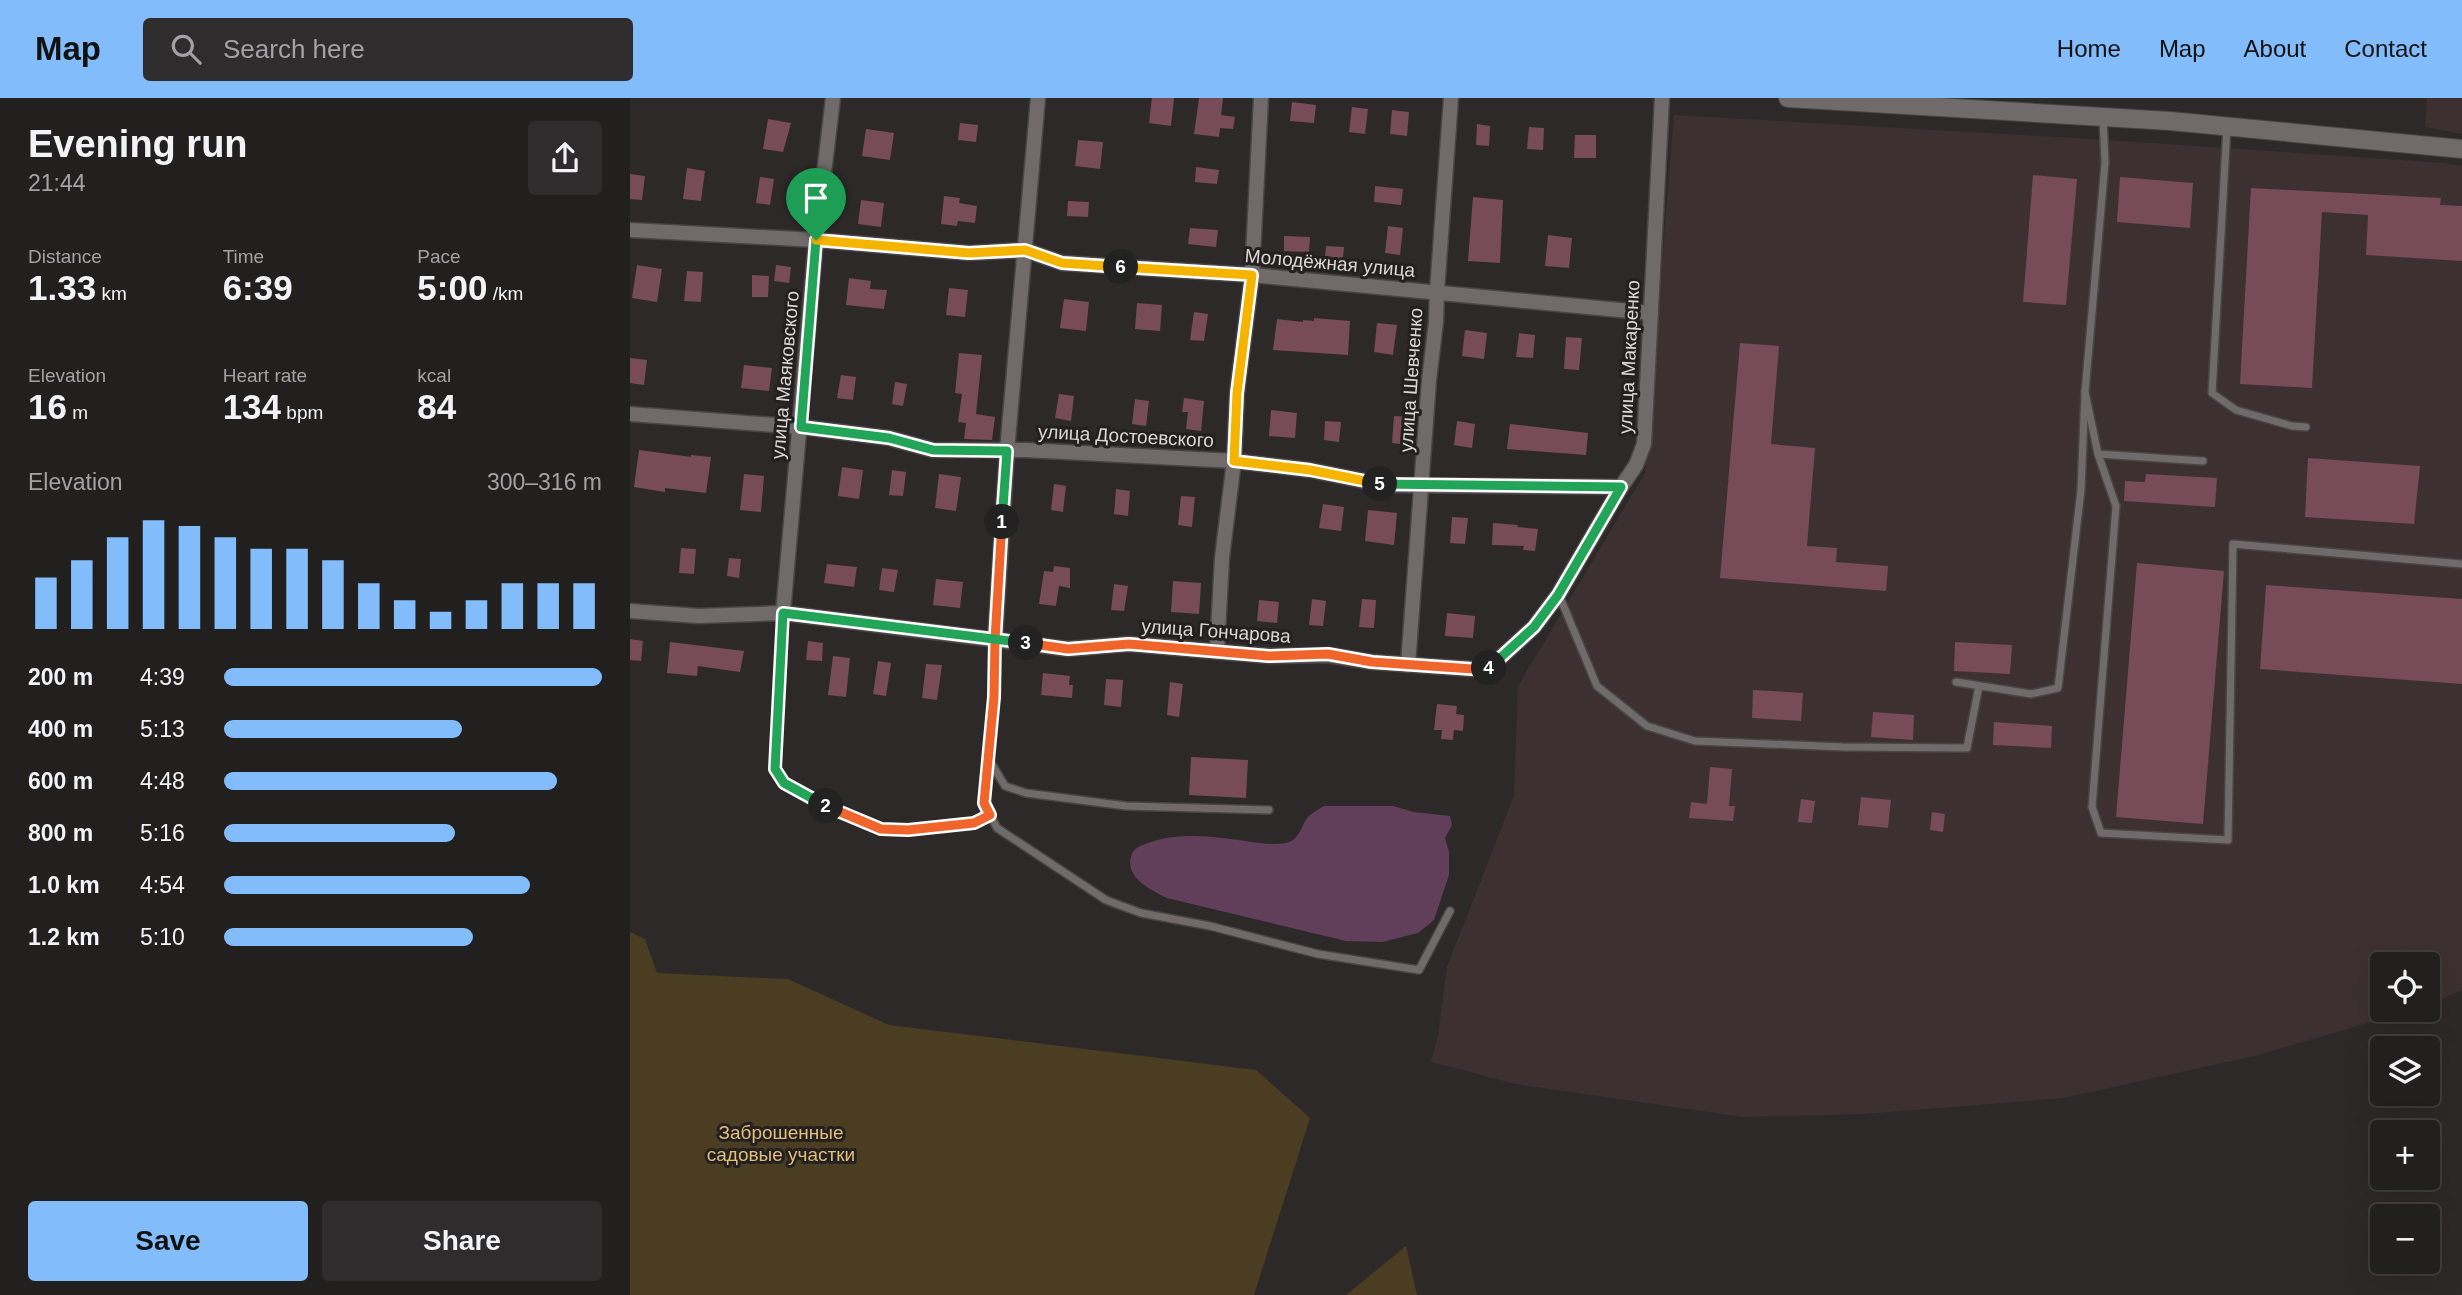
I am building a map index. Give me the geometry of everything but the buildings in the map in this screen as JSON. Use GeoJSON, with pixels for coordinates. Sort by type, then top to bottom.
{"type":"FeatureCollection","features":[{"type":"Feature","properties":{"kind":"street","name":"улица Маяковского"},"geometry":{"type":"LineString","coordinates":[[783,613],[816,240],[833,98]]}},
{"type":"Feature","properties":{"kind":"street"},"geometry":{"type":"LineString","coordinates":[[995,640],[1007,451],[1038,98]]}},
{"type":"Feature","properties":{"kind":"street"},"geometry":{"type":"LineString","coordinates":[[1217,650],[1222,558],[1234,461],[1237,393],[1252,275],[1261,98]]}},
{"type":"Feature","properties":{"kind":"street","name":"улица Шевченко"},"geometry":{"type":"LineString","coordinates":[[1408,664],[1429,380],[1437,322],[1451,98]]}},
{"type":"Feature","properties":{"kind":"street","name":"улица Макаренко"},"geometry":{"type":"LineString","coordinates":[[1558,595],[1636,465],[1644,444],[1662,98]]}},
{"type":"Feature","properties":{"kind":"street"},"geometry":{"type":"LineString","coordinates":[[1788,98],[2227,126],[2462,149]]}},
{"type":"Feature","properties":{"kind":"street","name":"Молодёжная улица"},"geometry":{"type":"LineString","coordinates":[[630,230],[816,240],[969,253],[1025,250],[1062,263],[1252,275],[1651,313]]}},
{"type":"Feature","properties":{"kind":"street","name":"улица Достоевского"},"geometry":{"type":"LineString","coordinates":[[630,414],[801,427],[889,438],[933,450],[1026,450],[1234,461],[1310,470],[1384,485],[1621,487]]}},
{"type":"Feature","properties":{"kind":"street","name":"улица Гончарова"},"geometry":{"type":"LineString","coordinates":[[630,611],[699,616],[783,613],[1068,649],[1129,644],[1269,656],[1328,654],[1372,662],[1487,670],[1534,627],[1558,595]]}},
{"type":"Feature","properties":{"kind":"lane"},"geometry":{"type":"LineString","coordinates":[[1956,682],[2031,694],[2057,688],[2081,489],[2085,392],[2105,163],[2103,117]]}},
{"type":"Feature","properties":{"kind":"lane"},"geometry":{"type":"LineString","coordinates":[[2227,126],[2212,393],[2236,411],[2292,426],[2306,427]]}},
{"type":"Feature","properties":{"kind":"lane"},"geometry":{"type":"LineString","coordinates":[[2085,392],[2098,454],[2116,506],[2092,807],[2101,833],[2228,839],[2234,544],[2462,564]]}},
{"type":"Feature","properties":{"kind":"lane"},"geometry":{"type":"LineString","coordinates":[[2098,454],[2203,461]]}},
{"type":"Feature","properties":{"kind":"lane"},"geometry":{"type":"LineString","coordinates":[[1558,595],[1597,686],[1647,726],[1695,741],[1843,747],[1967,748],[1979,686]]}},
{"type":"Feature","properties":{"kind":"lane"},"geometry":{"type":"LineString","coordinates":[[783,613],[775,769],[784,783],[815,801],[881,829],[908,830],[974,823],[990,815]]}},
{"type":"Feature","properties":{"kind":"lane"},"geometry":{"type":"LineString","coordinates":[[995,640],[994,697],[984,803],[997,828],[1106,900],[1141,913],[1210,926],[1318,954],[1419,970],[1450,911]]}},
{"type":"Feature","properties":{"kind":"lane"},"geometry":{"type":"LineString","coordinates":[[988,758],[1005,786],[1026,793],[1126,806],[1269,810]]}},
{"type":"Feature","properties":{"kind":"shaded area"},"geometry":{"type":"Polygon","coordinates":[[[2427,98],[2462,98],[2462,134],[2425,127],[2427,98]]]}},
{"type":"Feature","properties":{"kind":"shaded area"},"geometry":{"type":"Polygon","coordinates":[[[1674,115],[2092,139],[2462,166],[2462,990],[2440,1000],[2440,952],[2370,952],[2372,1022],[2258,1055],[2064,1098],[1863,1114],[1743,1117],[1516,1084],[1431,1062],[1438,1035],[1447,967],[1514,796],[1518,686],[1645,473],[1674,115]]]}},
{"type":"Feature","properties":{"kind":"shaded area"},"geometry":{"type":"Polygon","coordinates":[[[1324,806],[1393,806],[1414,812],[1450,816],[1452,825],[1445,838],[1449,852],[1449,875],[1434,920],[1418,933],[1382,942],[1346,941],[1167,898],[1141,882],[1132,871],[1131,857],[1136,849],[1141,845],[1172,837],[1216,837],[1268,844],[1286,843],[1298,835],[1310,815],[1324,806]]]}},
{"type":"Feature","properties":{"kind":"green space","name":"Заброшенные садовые участки"},"geometry":{"type":"Polygon","coordinates":[[[630,932],[645,939],[657,973],[788,979],[889,1025],[1256,1070],[1310,1118],[1254,1295],[630,1295],[630,932]]]}},
{"type":"Feature","properties":{"kind":"green space"},"geometry":{"type":"Polygon","coordinates":[[[1406,1246],[1417,1295],[1346,1295],[1406,1246]]]}},
{"type":"Feature","properties":{"kind":"route"},"geometry":{"type":"LineString","coordinates":[[816,240],[801,427],[889,438],[933,450],[1007,451],[995,640],[994,697],[984,803],[990,815],[974,823],[908,830],[881,829],[815,801],[784,783],[775,769],[783,613],[995,640],[1027,643],[1068,649],[1129,644],[1269,656],[1328,654],[1372,662],[1487,670],[1534,627],[1558,595],[1621,487],[1384,485],[1310,470],[1234,461],[1237,393],[1252,275],[1062,263],[1025,250],[969,253],[816,240]]}}]}
